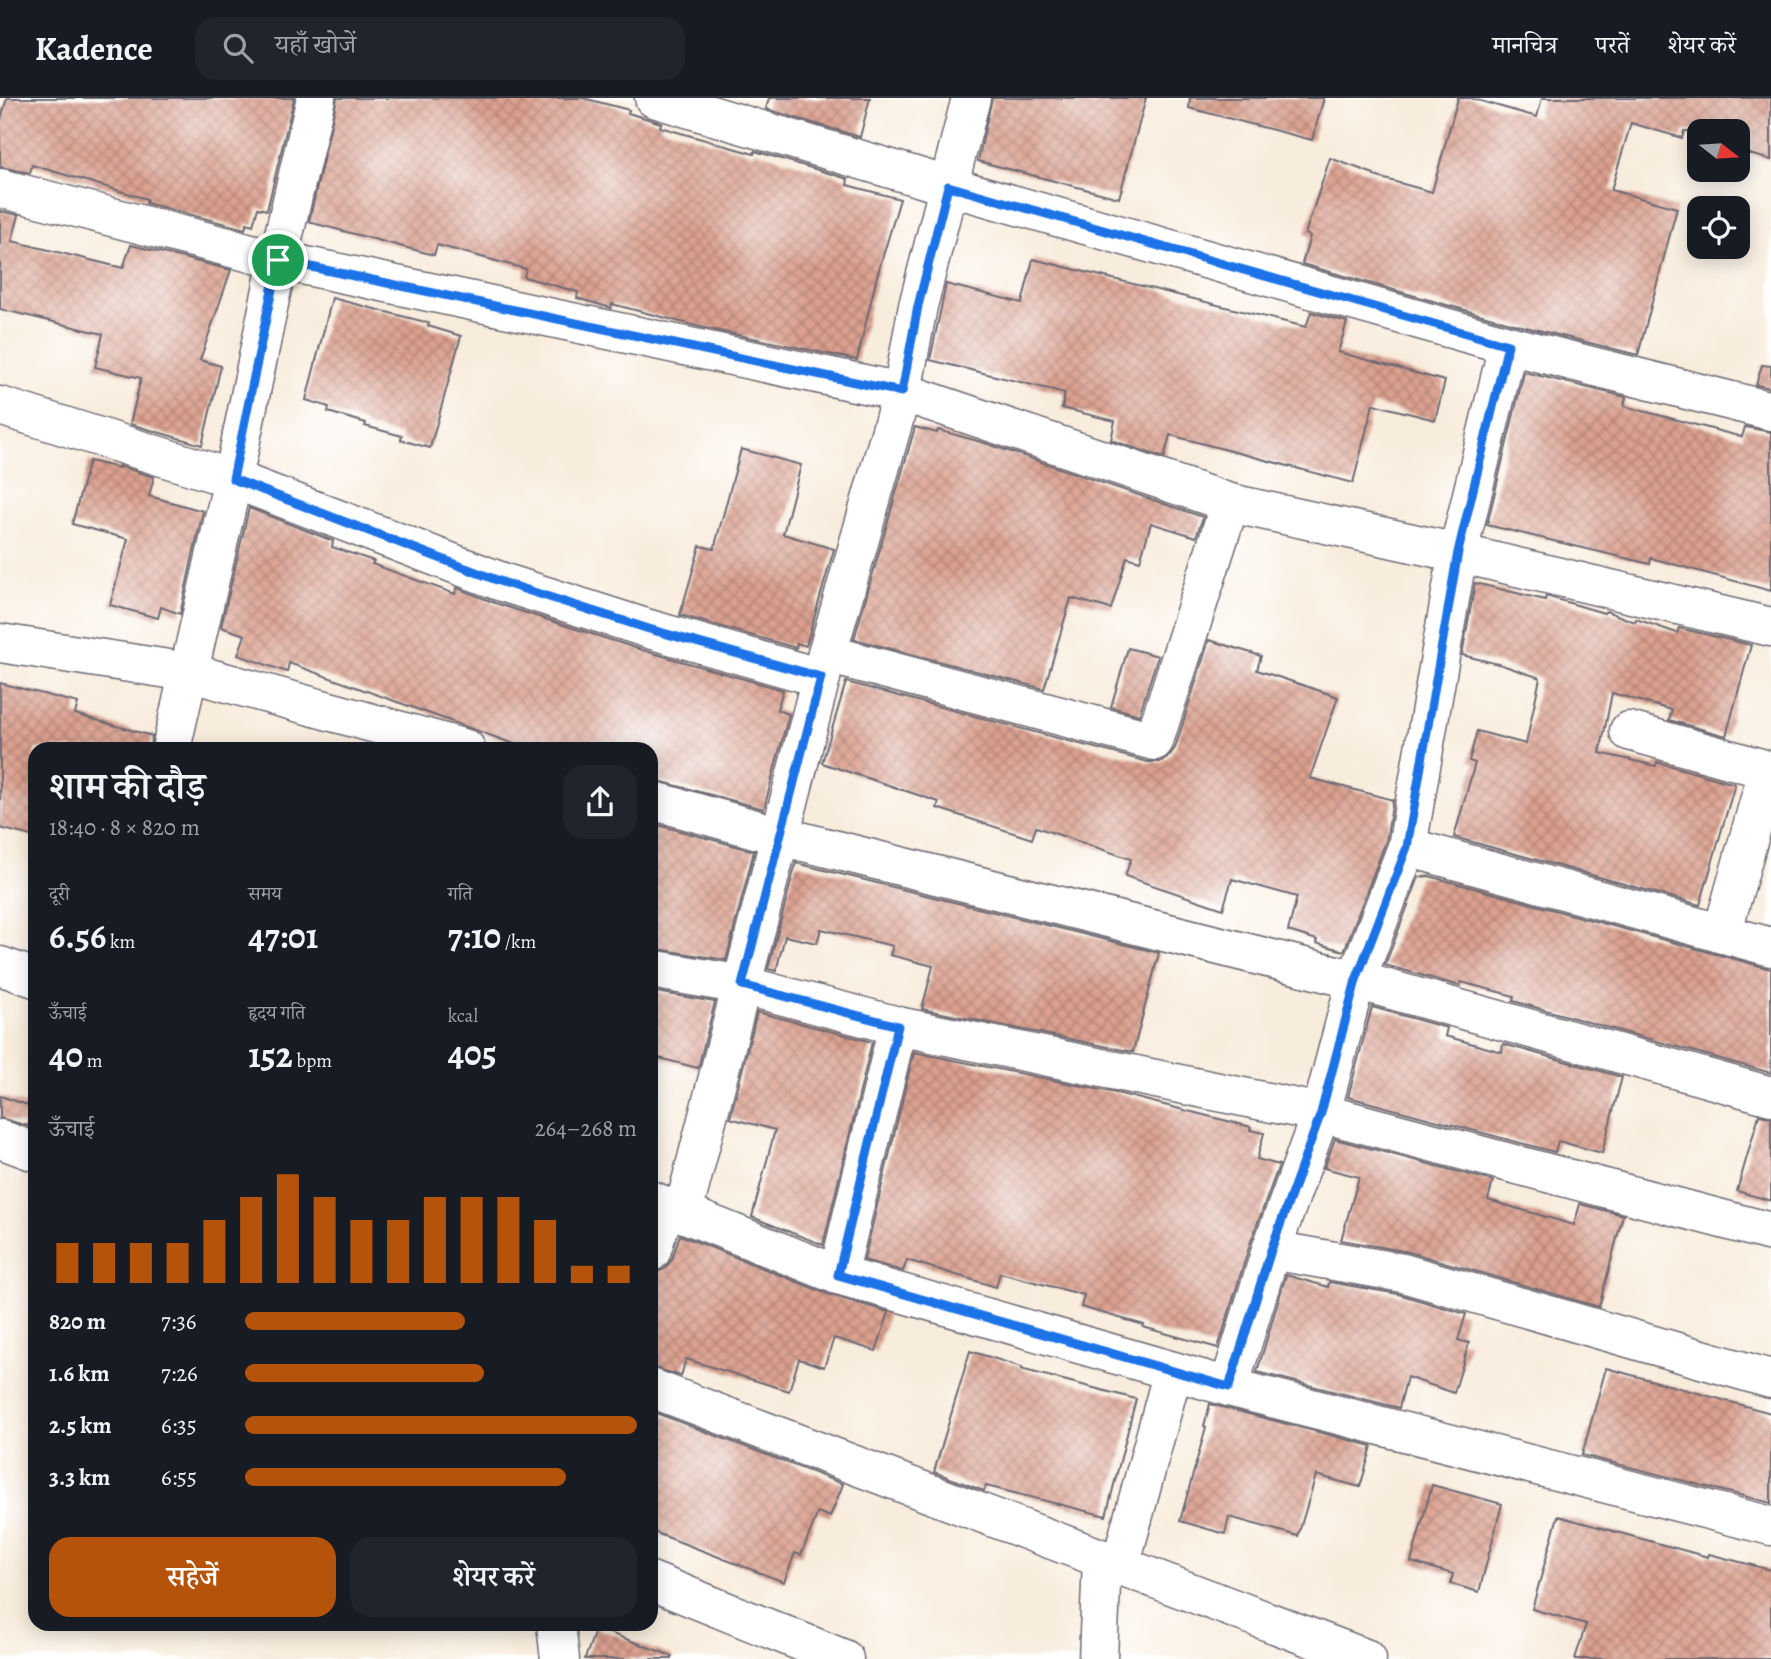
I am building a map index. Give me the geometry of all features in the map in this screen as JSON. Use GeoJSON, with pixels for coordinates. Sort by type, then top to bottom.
{"type":"FeatureCollection","features":[{"type":"Feature","properties":{"kind":"street"},"geometry":{"type":"LineString","coordinates":[[173,742],[316,98]]}},
{"type":"Feature","properties":{"kind":"street"},"geometry":{"type":"LineString","coordinates":[[654,98],[948,186],[1508,345],[1771,411]]}},
{"type":"Feature","properties":{"kind":"street"},"geometry":{"type":"LineString","coordinates":[[658,1232],[742,985],[824,666],[902,392],[918,306],[971,98]]}},
{"type":"Feature","properties":{"kind":"street"},"geometry":{"type":"LineString","coordinates":[[0,188],[278,260],[902,392],[1230,503],[1458,552],[1771,627]]}},
{"type":"Feature","properties":{"kind":"street"},"geometry":{"type":"LineString","coordinates":[[1229,1387],[1271,1250],[1321,1113],[1356,980],[1407,847],[1458,552],[1508,345]]}},
{"type":"Feature","properties":{"kind":"street"},"geometry":{"type":"LineString","coordinates":[[0,406],[233,479],[502,582],[649,629],[1154,741],[1230,503]]}},
{"type":"Feature","properties":{"kind":"street"},"geometry":{"type":"LineString","coordinates":[[0,643],[188,672],[441,742]]}},
{"type":"Feature","properties":{"kind":"street"},"geometry":{"type":"LineString","coordinates":[[1629,732],[1770,766],[1722,934]]}},
{"type":"Feature","properties":{"kind":"street"},"geometry":{"type":"LineString","coordinates":[[658,802],[780,836],[1356,980],[1771,1096]]}},
{"type":"Feature","properties":{"kind":"street"},"geometry":{"type":"LineString","coordinates":[[1407,847],[1771,947]]}},
{"type":"Feature","properties":{"kind":"street"},"geometry":{"type":"LineString","coordinates":[[0,967],[28,976]]}},
{"type":"Feature","properties":{"kind":"street"},"geometry":{"type":"LineString","coordinates":[[658,970],[742,985],[898,1026],[1321,1113],[1771,1232]]}},
{"type":"Feature","properties":{"kind":"street"},"geometry":{"type":"LineString","coordinates":[[838,1275],[898,1026]]}},
{"type":"Feature","properties":{"kind":"street"},"geometry":{"type":"LineString","coordinates":[[0,1139],[28,1149]]}},
{"type":"Feature","properties":{"kind":"street"},"geometry":{"type":"LineString","coordinates":[[667,1207],[838,1275],[1229,1387],[1771,1526]]}},
{"type":"Feature","properties":{"kind":"street"},"geometry":{"type":"LineString","coordinates":[[1271,1250],[1403,1273],[1771,1379]]}},
{"type":"Feature","properties":{"kind":"street"},"geometry":{"type":"LineString","coordinates":[[1098,1659],[1111,1562],[1173,1371]]}},
{"type":"Feature","properties":{"kind":"street"},"geometry":{"type":"LineString","coordinates":[[658,1391],[1367,1659]]}},
{"type":"Feature","properties":{"kind":"street"},"geometry":{"type":"LineString","coordinates":[[658,1584],[844,1659]]}},
{"type":"Feature","properties":{"kind":"street"},"geometry":{"type":"LineString","coordinates":[[557,1631],[561,1659]]}},
{"type":"Feature","properties":{"kind":"building"},"geometry":{"type":"Polygon","coordinates":[[[7,98],[294,98],[267,210],[258,208],[253,225],[247,223],[245,229],[146,203],[147,199],[32,165],[30,173],[0,167],[0,122],[7,98]]]}},
{"type":"Feature","properties":{"kind":"building"},"geometry":{"type":"Polygon","coordinates":[[[337,98],[583,98],[629,110],[628,113],[661,123],[660,127],[754,154],[755,151],[848,179],[847,185],[900,199],[877,276],[857,360],[700,327],[612,304],[611,308],[577,298],[578,292],[524,277],[526,269],[437,245],[434,255],[309,222],[337,98]]]}},
{"type":"Feature","properties":{"kind":"building"},"geometry":{"type":"Polygon","coordinates":[[[769,98],[870,98],[860,137],[766,109],[769,98]]]}},
{"type":"Feature","properties":{"kind":"building"},"geometry":{"type":"Polygon","coordinates":[[[992,98],[1146,98],[1119,198],[978,161],[992,98]]]}},
{"type":"Feature","properties":{"kind":"building"},"geometry":{"type":"Polygon","coordinates":[[[1190,98],[1324,98],[1312,140],[1189,108],[1190,98]]]}},
{"type":"Feature","properties":{"kind":"building"},"geometry":{"type":"Polygon","coordinates":[[[1458,98],[1470,98],[1537,117],[1542,98],[1771,98],[1771,160],[1750,154],[1750,119],[1687,119],[1687,131],[1684,131],[1682,138],[1631,123],[1611,190],[1677,208],[1638,355],[1514,324],[1302,264],[1310,236],[1305,234],[1330,158],[1374,176],[1432,192],[1458,98]]]}},
{"type":"Feature","properties":{"kind":"building"},"geometry":{"type":"Polygon","coordinates":[[[0,211],[19,215],[12,241],[123,268],[131,245],[231,270],[200,360],[221,366],[202,445],[130,424],[141,378],[95,367],[103,334],[0,309],[0,211]]]}},
{"type":"Feature","properties":{"kind":"building"},"geometry":{"type":"Polygon","coordinates":[[[1033,259],[1306,327],[1311,312],[1347,322],[1338,352],[1445,381],[1435,420],[1373,404],[1353,483],[1170,435],[1164,458],[1111,440],[1115,421],[1062,408],[1065,393],[930,360],[946,284],[1022,303],[1033,259]]]}},
{"type":"Feature","properties":{"kind":"building"},"geometry":{"type":"Polygon","coordinates":[[[332,298],[429,323],[428,326],[461,336],[430,448],[401,440],[402,436],[365,426],[366,423],[328,412],[329,407],[306,400],[332,298]]]}},
{"type":"Feature","properties":{"kind":"building"},"geometry":{"type":"Polygon","coordinates":[[[1762,365],[1771,366],[1771,388],[1756,385],[1762,365]]]}},
{"type":"Feature","properties":{"kind":"building"},"geometry":{"type":"Polygon","coordinates":[[[1524,372],[1626,397],[1624,406],[1742,437],[1745,427],[1771,432],[1771,591],[1651,558],[1650,564],[1487,525],[1524,372]]]}},
{"type":"Feature","properties":{"kind":"building"},"geometry":{"type":"Polygon","coordinates":[[[915,427],[937,433],[938,430],[985,443],[1203,517],[1196,537],[1151,523],[1140,561],[1127,557],[1111,609],[1071,598],[1044,689],[854,639],[915,427]]]}},
{"type":"Feature","properties":{"kind":"building"},"geometry":{"type":"Polygon","coordinates":[[[741,449],[801,465],[783,534],[834,549],[806,646],[797,643],[796,648],[680,615],[700,546],[714,549],[741,449]]]}},
{"type":"Feature","properties":{"kind":"building"},"geometry":{"type":"Polygon","coordinates":[[[89,461],[119,466],[154,477],[149,496],[203,511],[180,614],[161,607],[158,618],[110,605],[128,539],[72,524],[89,461]]]}},
{"type":"Feature","properties":{"kind":"building"},"geometry":{"type":"Polygon","coordinates":[[[249,508],[333,541],[332,547],[374,561],[372,564],[455,594],[457,588],[495,603],[642,650],[783,690],[777,710],[789,714],[764,809],[658,781],[658,742],[509,742],[289,663],[287,672],[238,655],[245,635],[221,627],[249,508]]]}},
{"type":"Feature","properties":{"kind":"building"},"geometry":{"type":"Polygon","coordinates":[[[1475,583],[1545,600],[1546,596],[1604,613],[1606,611],[1635,622],[1636,619],[1677,633],[1679,628],[1751,645],[1726,736],[1669,720],[1672,710],[1612,693],[1600,753],[1656,766],[1657,762],[1735,784],[1700,905],[1454,837],[1475,763],[1469,761],[1477,731],[1526,744],[1540,678],[1462,655],[1475,583]]]}},
{"type":"Feature","properties":{"kind":"building"},"geometry":{"type":"Polygon","coordinates":[[[1209,640],[1261,656],[1257,670],[1338,697],[1310,778],[1393,800],[1386,841],[1344,951],[1288,931],[1297,897],[1232,879],[1223,909],[1125,876],[1131,859],[1036,827],[1032,839],[937,808],[939,802],[822,763],[846,682],[1148,762],[1160,762],[1175,748],[1209,640]]]}},
{"type":"Feature","properties":{"kind":"building"},"geometry":{"type":"Polygon","coordinates":[[[1128,648],[1158,656],[1139,715],[1111,707],[1128,648]]]}},
{"type":"Feature","properties":{"kind":"building"},"geometry":{"type":"Polygon","coordinates":[[[0,683],[78,703],[75,714],[152,736],[151,742],[28,742],[28,835],[0,828],[0,683]]]}},
{"type":"Feature","properties":{"kind":"building"},"geometry":{"type":"Polygon","coordinates":[[[658,825],[754,851],[726,960],[658,949],[658,825]]]}},
{"type":"Feature","properties":{"kind":"building"},"geometry":{"type":"Polygon","coordinates":[[[796,863],[1159,953],[1133,1052],[922,1009],[933,966],[890,955],[893,946],[821,929],[817,943],[785,936],[776,971],[768,969],[796,863]]]}},
{"type":"Feature","properties":{"kind":"building"},"geometry":{"type":"Polygon","coordinates":[[[1429,876],[1771,969],[1771,1073],[1513,1001],[1514,996],[1461,982],[1460,986],[1385,965],[1419,877],[1429,876]]]}},
{"type":"Feature","properties":{"kind":"building"},"geometry":{"type":"Polygon","coordinates":[[[658,992],[715,1002],[698,1068],[658,1058],[658,992]]]}},
{"type":"Feature","properties":{"kind":"building"},"geometry":{"type":"Polygon","coordinates":[[[1372,1007],[1447,1028],[1445,1036],[1502,1052],[1503,1044],[1622,1077],[1602,1153],[1558,1141],[1555,1152],[1348,1097],[1372,1007]]]}},
{"type":"Feature","properties":{"kind":"building"},"geometry":{"type":"Polygon","coordinates":[[[757,1012],[872,1042],[823,1245],[752,1217],[775,1130],[730,1118],[757,1012]]]}},
{"type":"Feature","properties":{"kind":"building"},"geometry":{"type":"Polygon","coordinates":[[[914,1052],[1121,1094],[1251,1127],[1250,1130],[1264,1133],[1257,1159],[1279,1165],[1250,1244],[1218,1348],[1081,1307],[1084,1295],[1000,1273],[996,1287],[907,1260],[903,1271],[864,1260],[914,1052]]]}},
{"type":"Feature","properties":{"kind":"building"},"geometry":{"type":"Polygon","coordinates":[[[0,1096],[28,1105],[28,1126],[0,1118],[0,1096]]]}},
{"type":"Feature","properties":{"kind":"building"},"geometry":{"type":"Polygon","coordinates":[[[1759,1115],[1771,1117],[1771,1201],[1737,1191],[1759,1115]]]}},
{"type":"Feature","properties":{"kind":"building"},"geometry":{"type":"Polygon","coordinates":[[[1335,1139],[1493,1181],[1488,1200],[1574,1225],[1580,1204],[1623,1215],[1599,1307],[1409,1252],[1341,1240],[1359,1177],[1324,1168],[1335,1139]]]}},
{"type":"Feature","properties":{"kind":"building"},"geometry":{"type":"Polygon","coordinates":[[[680,1235],[830,1295],[889,1312],[876,1351],[834,1338],[824,1367],[799,1359],[789,1391],[686,1359],[681,1376],[658,1369],[658,1272],[665,1269],[672,1259],[680,1235]]]}},
{"type":"Feature","properties":{"kind":"building"},"geometry":{"type":"Polygon","coordinates":[[[1286,1275],[1328,1287],[1329,1282],[1398,1294],[1466,1314],[1458,1340],[1469,1343],[1454,1393],[1407,1377],[1399,1408],[1257,1372],[1286,1275]]]}},
{"type":"Feature","properties":{"kind":"building"},"geometry":{"type":"Polygon","coordinates":[[[970,1351],[1022,1367],[1021,1369],[1136,1399],[1106,1516],[986,1486],[984,1491],[934,1472],[970,1351]]]}},
{"type":"Feature","properties":{"kind":"building"},"geometry":{"type":"Polygon","coordinates":[[[1606,1368],[1771,1413],[1771,1503],[1582,1455],[1606,1368]]]}},
{"type":"Feature","properties":{"kind":"building"},"geometry":{"type":"Polygon","coordinates":[[[1210,1404],[1372,1446],[1360,1487],[1316,1475],[1298,1536],[1229,1517],[1225,1534],[1180,1521],[1210,1404]]]}},
{"type":"Feature","properties":{"kind":"building"},"geometry":{"type":"Polygon","coordinates":[[[658,1414],[843,1484],[830,1517],[818,1512],[801,1555],[795,1553],[784,1582],[658,1534],[658,1414]]]}},
{"type":"Feature","properties":{"kind":"building"},"geometry":{"type":"Polygon","coordinates":[[[1432,1485],[1502,1504],[1479,1592],[1451,1584],[1453,1574],[1411,1562],[1432,1485]]]}},
{"type":"Feature","properties":{"kind":"building"},"geometry":{"type":"Polygon","coordinates":[[[1558,1516],[1708,1557],[1709,1554],[1771,1570],[1771,1659],[1575,1659],[1586,1624],[1532,1609],[1558,1516]]]}},
{"type":"Feature","properties":{"kind":"building"},"geometry":{"type":"Polygon","coordinates":[[[595,1631],[604,1631],[672,1656],[672,1659],[585,1659],[595,1631]]]}},
{"type":"Feature","properties":{"kind":"route"},"geometry":{"type":"LineString","coordinates":[[948,186],[1508,345],[1458,552],[1407,847],[1356,980],[1321,1113],[1271,1250],[1229,1387],[838,1275],[898,1026],[742,985],[821,677],[649,629],[502,582],[233,479],[278,260],[902,392],[918,306],[948,186]]}}]}
